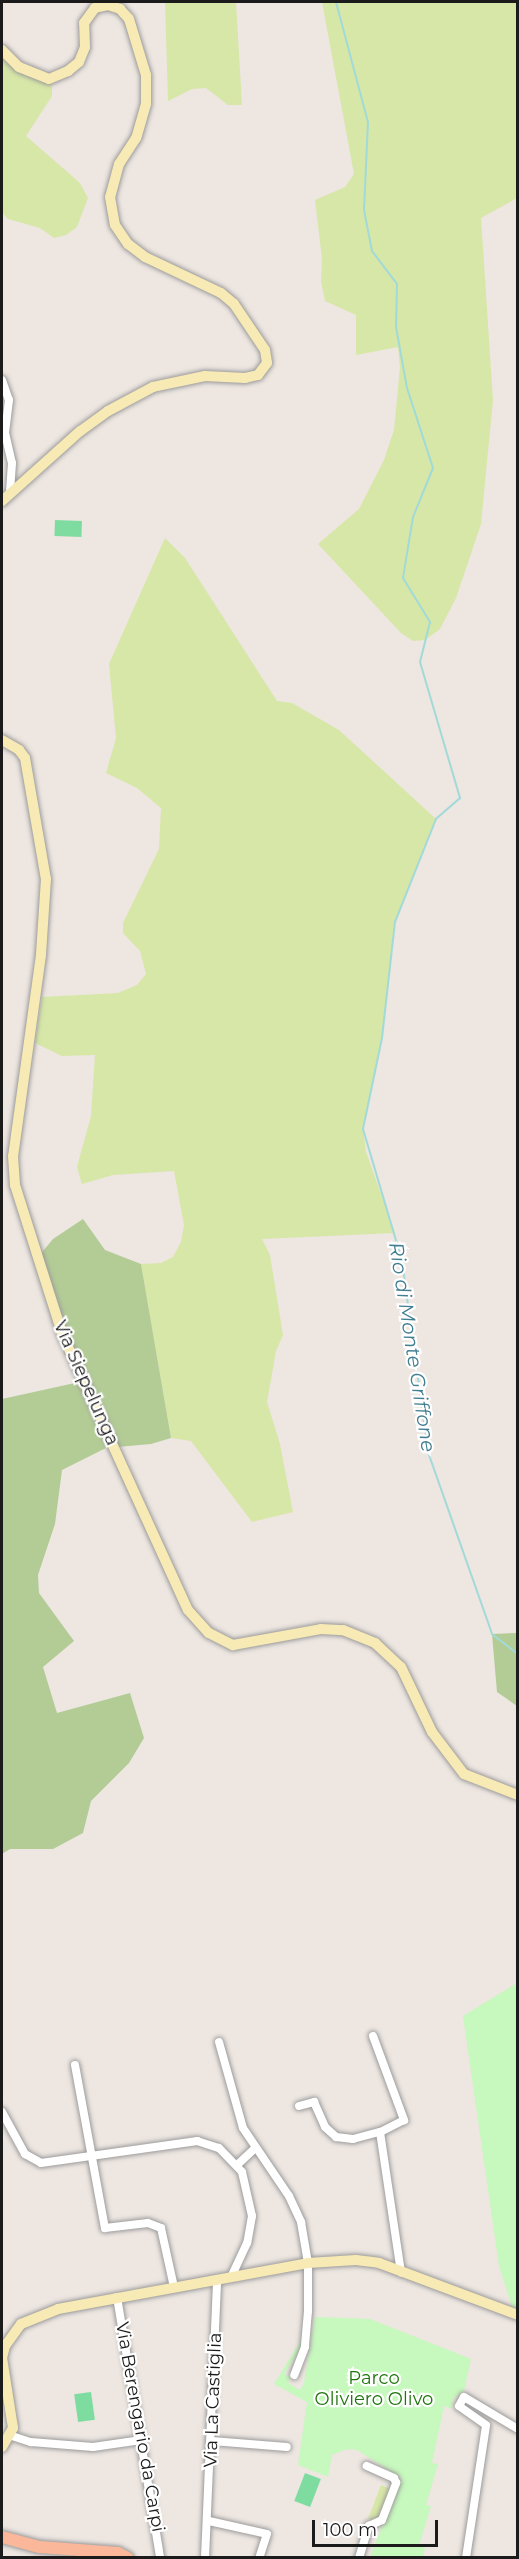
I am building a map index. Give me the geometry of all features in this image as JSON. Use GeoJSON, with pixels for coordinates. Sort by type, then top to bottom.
{"type":"FeatureCollection","features":[{"type":"Feature","properties":{"kind":"main road"},"geometry":{"type":"LineString","coordinates":[[2,2537],[64,2554],[91,2555],[108,2552],[128,2558]]}},
{"type":"Feature","properties":{"kind":"street"},"geometry":{"type":"LineString","coordinates":[[2,50],[19,68],[49,79],[68,71],[79,62],[85,47],[84,23],[95,8],[108,5],[120,9],[129,19],[146,75],[146,104],[136,138],[116,175],[110,197],[115,225],[128,244],[145,257],[220,293],[234,304],[265,350],[267,363],[258,375],[245,378],[205,376],[153,387],[80,430],[6,496]]}},
{"type":"Feature","properties":{"kind":"street"},"geometry":{"type":"LineString","coordinates":[[2,380],[9,400],[5,434],[12,463],[6,496]]}},
{"type":"Feature","properties":{"kind":"street","name":"Via Siepelunga"},"geometry":{"type":"LineString","coordinates":[[2,740],[19,750],[25,758],[46,879],[41,955],[13,1156],[15,1185],[63,1336],[188,1610],[209,1633],[233,1645],[327,1629],[358,1634],[375,1643],[401,1667],[432,1732],[461,1770],[475,1781],[518,1795]]}},
{"type":"Feature","properties":{"kind":"street"},"geometry":{"type":"LineString","coordinates":[[299,2106],[314,2102],[325,2127],[336,2137],[353,2139],[380,2132],[404,2120],[374,2036]]}},
{"type":"Feature","properties":{"kind":"street"},"geometry":{"type":"LineString","coordinates":[[219,2042],[237,2112],[254,2149],[296,2208],[308,2263],[305,2347],[294,2375]]}},
{"type":"Feature","properties":{"kind":"street"},"geometry":{"type":"LineString","coordinates":[[75,2065],[105,2228],[148,2223],[162,2228],[174,2287]]}},
{"type":"Feature","properties":{"kind":"street"},"geometry":{"type":"LineString","coordinates":[[2,2112],[31,2159],[41,2163],[197,2141],[219,2148],[237,2165],[246,2181],[252,2216],[246,2243],[231,2277]]}},
{"type":"Feature","properties":{"kind":"street"},"geometry":{"type":"LineString","coordinates":[[380,2132],[401,2272]]}},
{"type":"Feature","properties":{"kind":"street"},"geometry":{"type":"LineString","coordinates":[[237,2165],[254,2149]]}},
{"type":"Feature","properties":{"kind":"street"},"geometry":{"type":"LineString","coordinates":[[2,2447],[12,2436],[2,2358],[3,2344],[13,2333],[43,2312],[308,2263],[356,2260],[401,2272],[518,2315]]}},
{"type":"Feature","properties":{"kind":"street","name":"Via La Castiglia"},"geometry":{"type":"LineString","coordinates":[[205,2558],[209,2522],[217,2279]]}},
{"type":"Feature","properties":{"kind":"street","name":"Via Berengario da Carpi"},"geometry":{"type":"LineString","coordinates":[[117,2297],[159,2558]]}},
{"type":"Feature","properties":{"kind":"street"},"geometry":{"type":"LineString","coordinates":[[466,2558],[486,2425],[459,2406],[464,2397],[518,2429]]}},
{"type":"Feature","properties":{"kind":"street"},"geometry":{"type":"LineString","coordinates":[[12,2436],[31,2442],[93,2447],[141,2440]]}},
{"type":"Feature","properties":{"kind":"street"},"geometry":{"type":"LineString","coordinates":[[212,2441],[287,2447]]}},
{"type":"Feature","properties":{"kind":"street"},"geometry":{"type":"LineString","coordinates":[[360,2558],[369,2526],[382,2520],[396,2483],[394,2478],[367,2466]]}},
{"type":"Feature","properties":{"kind":"street"},"geometry":{"type":"LineString","coordinates":[[209,2522],[267,2534],[259,2558]]}},
{"type":"Feature","properties":{"kind":"green space"},"geometry":{"type":"Polygon","coordinates":[[[165,2],[236,2],[242,105],[228,105],[206,88],[192,89],[168,101],[165,2]]]}},
{"type":"Feature","properties":{"kind":"green space"},"geometry":{"type":"Polygon","coordinates":[[[322,2],[517,2],[517,198],[481,218],[493,400],[481,524],[456,598],[440,629],[425,640],[413,641],[401,633],[318,544],[359,509],[384,460],[394,430],[400,367],[398,347],[356,355],[356,315],[325,301],[321,281],[322,259],[315,200],[345,187],[354,174],[322,2]]]}},
{"type":"Feature","properties":{"kind":"green space"},"geometry":{"type":"Polygon","coordinates":[[[2,51],[52,83],[52,96],[26,136],[80,183],[88,198],[77,227],[66,235],[54,238],[40,228],[8,219],[2,212],[2,51]]]}},
{"type":"Feature","properties":{"kind":"green space"},"geometry":{"type":"Polygon","coordinates":[[[55,520],[82,521],[81,537],[54,536],[55,520]]]}},
{"type":"Feature","properties":{"kind":"green space"},"geometry":{"type":"Polygon","coordinates":[[[165,538],[185,558],[277,701],[292,703],[339,730],[436,819],[395,922],[382,1038],[363,1129],[366,1152],[395,1233],[262,1239],[270,1255],[283,1335],[276,1351],[267,1402],[280,1444],[293,1512],[252,1522],[191,1441],[171,1438],[141,1264],[161,1263],[173,1257],[181,1242],[184,1225],[174,1171],[113,1175],[82,1184],[77,1167],[91,1116],[95,1055],[62,1056],[35,1043],[42,997],[118,993],[137,985],[146,974],[140,951],[123,933],[123,923],[159,849],[161,808],[137,788],[106,773],[116,738],[109,664],[165,538]]]}},
{"type":"Feature","properties":{"kind":"green space"},"geometry":{"type":"Polygon","coordinates":[[[83,1219],[105,1250],[141,1264],[171,1438],[151,1444],[106,1448],[62,1470],[55,1524],[38,1575],[39,1593],[74,1641],[43,1667],[57,1713],[130,1693],[144,1738],[129,1763],[91,1801],[83,1833],[53,1849],[10,1849],[2,1854],[2,1399],[84,1381],[38,1257],[53,1239],[83,1219]]]}},
{"type":"Feature","properties":{"kind":"green space"},"geometry":{"type":"Polygon","coordinates":[[[518,1633],[517,1706],[497,1692],[492,1634],[518,1633]]]}},
{"type":"Feature","properties":{"kind":"green space"},"geometry":{"type":"Polygon","coordinates":[[[517,1983],[517,2308],[512,2307],[499,2266],[463,2016],[517,1983]]]}},
{"type":"Feature","properties":{"kind":"green space","name":"Parco Oliviero Olivo"},"geometry":{"type":"Polygon","coordinates":[[[315,2317],[370,2319],[471,2359],[464,2391],[453,2399],[452,2409],[444,2406],[432,2463],[438,2464],[426,2505],[431,2506],[419,2546],[425,2548],[423,2557],[370,2557],[401,2478],[357,2450],[347,2449],[332,2455],[328,2477],[298,2465],[307,2402],[274,2384],[303,2337],[303,2345],[284,2374],[291,2377],[288,2383],[300,2390],[304,2383],[315,2317]]]}},
{"type":"Feature","properties":{"kind":"green space"},"geometry":{"type":"Polygon","coordinates":[[[91,2392],[95,2420],[78,2422],[74,2394],[91,2392]]]}},
{"type":"Feature","properties":{"kind":"green space"},"geometry":{"type":"Polygon","coordinates":[[[305,2473],[321,2479],[310,2507],[294,2501],[305,2473]]]}},
{"type":"Feature","properties":{"kind":"green space"},"geometry":{"type":"Polygon","coordinates":[[[381,2485],[391,2489],[379,2519],[368,2519],[381,2485]]]}},
{"type":"Feature","properties":{"kind":"waterway","name":"Rio di Monte Griffone"},"geometry":{"type":"LineString","coordinates":[[336,2],[368,122],[364,210],[372,251],[397,284],[396,327],[407,388],[433,468],[413,517],[403,578],[430,622],[420,662],[460,798],[436,819],[395,922],[382,1038],[363,1129],[402,1261],[428,1452],[492,1634],[518,1654]]}}]}
